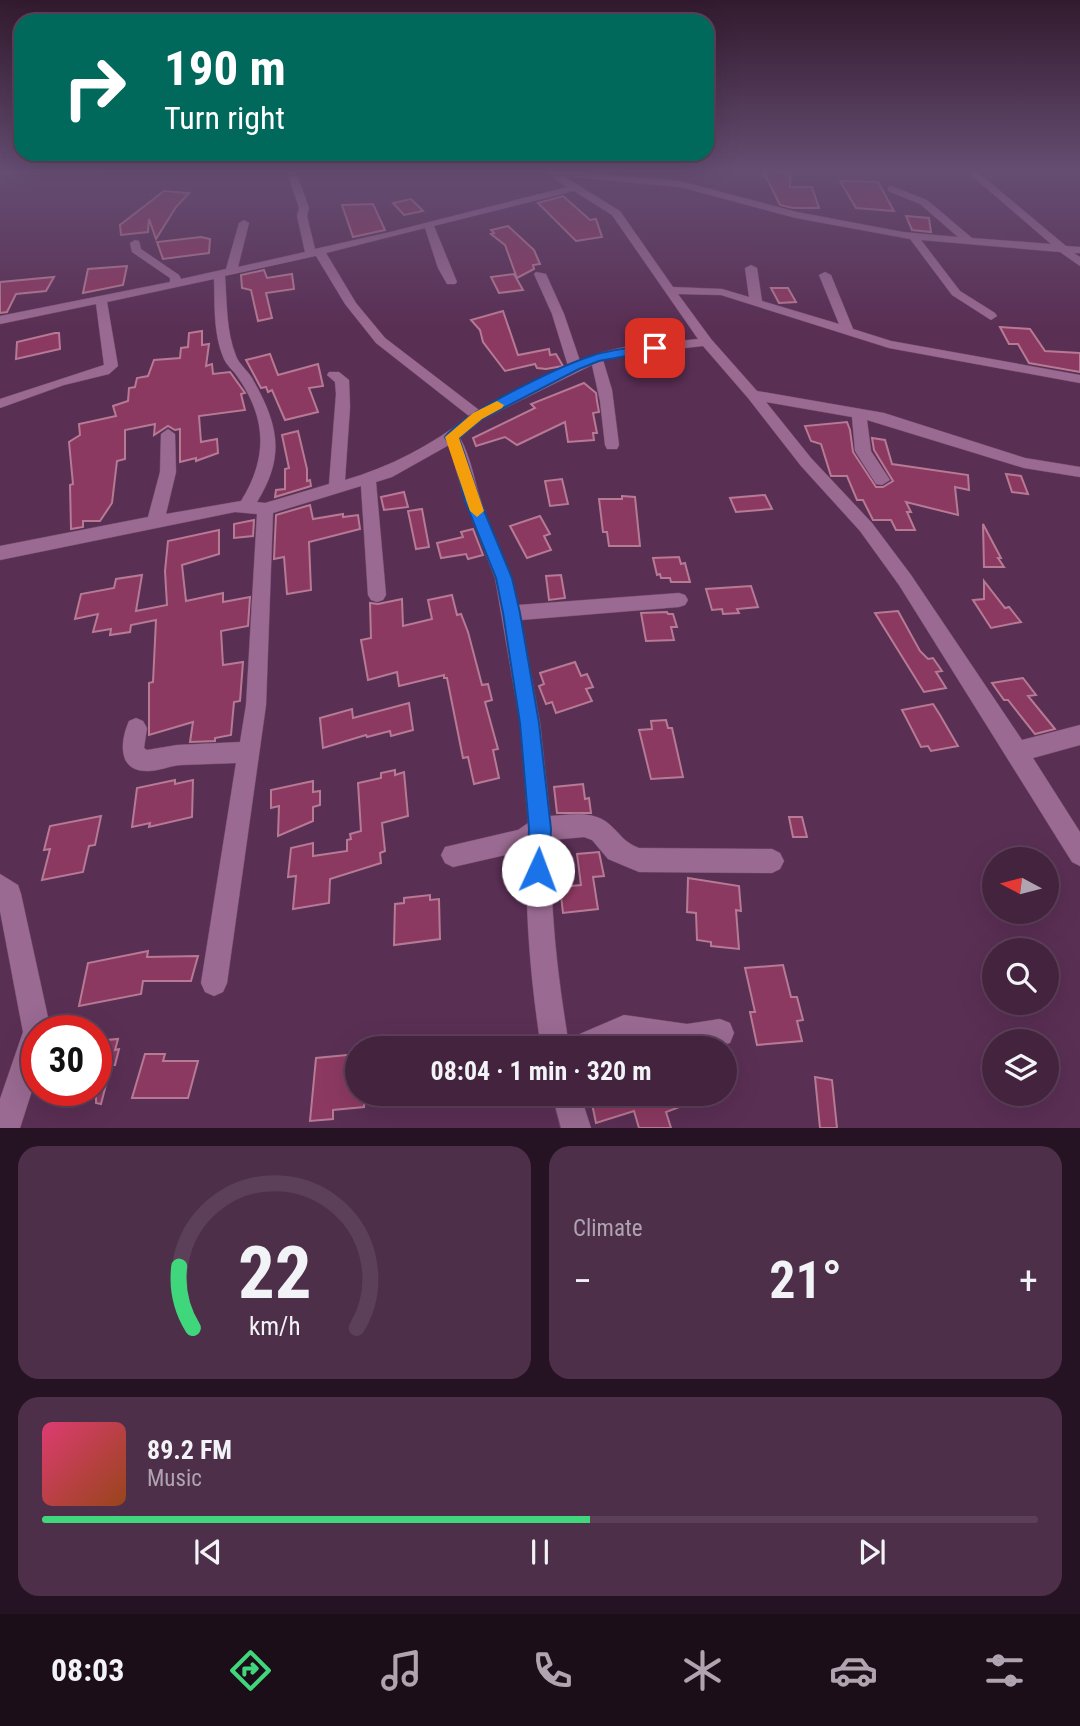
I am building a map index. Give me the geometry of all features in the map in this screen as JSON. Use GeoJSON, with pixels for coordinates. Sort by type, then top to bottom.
{"type":"FeatureCollection","features":[{"type":"Feature","properties":{"kind":"street"},"geometry":{"type":"LineString","coordinates":[[304,222],[315,252],[379,340],[427,379],[459,398],[478,416]]}},
{"type":"Feature","properties":{"kind":"street"},"geometry":{"type":"LineString","coordinates":[[0,320],[176,284],[393,235],[440,222]]}},
{"type":"Feature","properties":{"kind":"street"},"geometry":{"type":"LineString","coordinates":[[622,222],[705,342],[753,395],[806,462],[866,527],[905,580],[1080,854]]}},
{"type":"Feature","properties":{"kind":"street"},"geometry":{"type":"LineString","coordinates":[[833,222],[913,236],[1080,250]]}},
{"type":"Feature","properties":{"kind":"street"},"geometry":{"type":"LineString","coordinates":[[948,222],[968,240]]}},
{"type":"Feature","properties":{"kind":"street"},"geometry":{"type":"LineString","coordinates":[[1032,222],[1080,263]]}},
{"type":"Feature","properties":{"kind":"street"},"geometry":{"type":"LineString","coordinates":[[214,983],[256,705],[255,507],[269,458],[270,431],[243,373],[232,363],[225,338],[225,272],[244,223]]}},
{"type":"Feature","properties":{"kind":"street"},"geometry":{"type":"LineString","coordinates":[[428,224],[451,282]]}},
{"type":"Feature","properties":{"kind":"street"},"geometry":{"type":"LineString","coordinates":[[913,236],[956,293],[991,316]]}},
{"type":"Feature","properties":{"kind":"street"},"geometry":{"type":"LineString","coordinates":[[135,243],[136,250],[175,277],[176,284]]}},
{"type":"Feature","properties":{"kind":"street"},"geometry":{"type":"LineString","coordinates":[[751,268],[756,301]]}},
{"type":"Feature","properties":{"kind":"street"},"geometry":{"type":"LineString","coordinates":[[540,274],[558,314],[575,367]]}},
{"type":"Feature","properties":{"kind":"street"},"geometry":{"type":"LineString","coordinates":[[825,275],[848,332]]}},
{"type":"Feature","properties":{"kind":"street"},"geometry":{"type":"LineString","coordinates":[[669,290],[722,292],[889,344],[1080,379]]}},
{"type":"Feature","properties":{"kind":"street"},"geometry":{"type":"LineString","coordinates":[[0,404],[59,382],[104,371],[111,366],[101,299]]}},
{"type":"Feature","properties":{"kind":"street"},"geometry":{"type":"LineString","coordinates":[[0,553],[255,507],[368,479],[387,473],[452,437],[478,416],[596,358],[705,342]]}},
{"type":"Feature","properties":{"kind":"street"},"geometry":{"type":"LineString","coordinates":[[596,358],[603,373],[608,399],[612,445]]}},
{"type":"Feature","properties":{"kind":"street"},"geometry":{"type":"LineString","coordinates":[[334,374],[342,380],[343,390],[343,421],[336,467],[337,488]]}},
{"type":"Feature","properties":{"kind":"street"},"geometry":{"type":"LineString","coordinates":[[753,395],[884,418],[1024,463],[1080,472]]}},
{"type":"Feature","properties":{"kind":"street"},"geometry":{"type":"LineString","coordinates":[[859,413],[863,451],[882,480]]}},
{"type":"Feature","properties":{"kind":"street"},"geometry":{"type":"LineString","coordinates":[[155,523],[167,472],[168,434]]}},
{"type":"Feature","properties":{"kind":"street"},"geometry":{"type":"LineString","coordinates":[[452,437],[473,501],[504,578],[530,723],[540,829],[538,904],[542,958],[553,1036]]}},
{"type":"Feature","properties":{"kind":"street"},"geometry":{"type":"LineString","coordinates":[[368,479],[377,595]]}},
{"type":"Feature","properties":{"kind":"street"},"geometry":{"type":"LineString","coordinates":[[511,613],[679,600]]}},
{"type":"Feature","properties":{"kind":"street"},"geometry":{"type":"LineString","coordinates":[[136,728],[132,753],[145,761],[177,755],[248,752]]}},
{"type":"Feature","properties":{"kind":"street"},"geometry":{"type":"LineString","coordinates":[[1017,752],[1080,735]]}},
{"type":"Feature","properties":{"kind":"street"},"geometry":{"type":"LineString","coordinates":[[453,855],[522,841],[540,829],[583,825],[600,831],[616,850],[639,860],[772,860]]}},
{"type":"Feature","properties":{"kind":"street"},"geometry":{"type":"LineString","coordinates":[[0,886],[9,894],[37,1032],[5,1128]]}},
{"type":"Feature","properties":{"kind":"street"},"geometry":{"type":"LineString","coordinates":[[607,1036],[624,1029],[673,1036]]}},
{"type":"Feature","properties":{"kind":"street"},"geometry":{"type":"LineString","coordinates":[[698,1036],[720,1032]]}},
{"type":"Feature","properties":{"kind":"street"},"geometry":{"type":"LineString","coordinates":[[570,1106],[576,1128]]}},
{"type":"Feature","properties":{"kind":"building"},"geometry":{"type":"Polygon","coordinates":[[[124,222],[149,222],[148,232],[121,235],[120,225],[124,222]]]}},
{"type":"Feature","properties":{"kind":"building"},"geometry":{"type":"Polygon","coordinates":[[[150,222],[167,222],[156,239],[150,222]]]}},
{"type":"Feature","properties":{"kind":"building"},"geometry":{"type":"Polygon","coordinates":[[[348,222],[381,222],[385,230],[353,237],[348,222]]]}},
{"type":"Feature","properties":{"kind":"building"},"geometry":{"type":"Polygon","coordinates":[[[557,222],[597,222],[602,237],[576,241],[557,222]]]}},
{"type":"Feature","properties":{"kind":"building"},"geometry":{"type":"Polygon","coordinates":[[[908,222],[930,222],[931,232],[912,230],[908,222]]]}},
{"type":"Feature","properties":{"kind":"building"},"geometry":{"type":"Polygon","coordinates":[[[508,226],[534,250],[540,264],[533,265],[534,269],[517,278],[505,245],[491,234],[494,233],[491,230],[508,226]]]}},
{"type":"Feature","properties":{"kind":"building"},"geometry":{"type":"Polygon","coordinates":[[[201,237],[210,239],[209,253],[163,259],[157,242],[201,237]]]}},
{"type":"Feature","properties":{"kind":"building"},"geometry":{"type":"Polygon","coordinates":[[[127,266],[123,285],[83,293],[88,269],[127,266]]]}},
{"type":"Feature","properties":{"kind":"building"},"geometry":{"type":"Polygon","coordinates":[[[264,270],[267,278],[292,274],[294,289],[266,293],[272,318],[258,321],[251,290],[242,288],[241,275],[264,270]]]}},
{"type":"Feature","properties":{"kind":"building"},"geometry":{"type":"Polygon","coordinates":[[[514,274],[523,290],[499,293],[491,277],[514,274]]]}},
{"type":"Feature","properties":{"kind":"building"},"geometry":{"type":"Polygon","coordinates":[[[54,277],[46,291],[16,294],[7,312],[0,313],[0,282],[54,277]]]}},
{"type":"Feature","properties":{"kind":"building"},"geometry":{"type":"Polygon","coordinates":[[[771,288],[788,288],[796,302],[779,303],[771,288]]]}},
{"type":"Feature","properties":{"kind":"building"},"geometry":{"type":"Polygon","coordinates":[[[503,311],[518,355],[549,349],[550,355],[556,354],[563,366],[546,369],[537,368],[535,364],[505,371],[483,342],[480,330],[471,320],[503,311]]]}},
{"type":"Feature","properties":{"kind":"building"},"geometry":{"type":"Polygon","coordinates":[[[1000,327],[1030,329],[1045,351],[1080,353],[1080,372],[1029,363],[1018,344],[1009,344],[1000,327]]]}},
{"type":"Feature","properties":{"kind":"building"},"geometry":{"type":"Polygon","coordinates":[[[202,331],[202,345],[209,344],[206,366],[212,364],[213,374],[230,372],[245,393],[241,394],[245,410],[199,416],[201,442],[217,439],[218,453],[196,461],[196,458],[180,462],[180,429],[175,430],[168,426],[154,435],[155,424],[125,430],[125,459],[117,461],[112,503],[100,521],[83,521],[83,527],[71,529],[70,485],[73,484],[69,442],[80,435],[79,424],[116,416],[113,406],[128,401],[129,388],[135,387],[137,378],[148,376],[154,360],[180,358],[181,348],[188,347],[189,333],[202,331]]]}},
{"type":"Feature","properties":{"kind":"building"},"geometry":{"type":"Polygon","coordinates":[[[59,333],[60,349],[16,359],[17,342],[59,333]]]}},
{"type":"Feature","properties":{"kind":"building"},"geometry":{"type":"Polygon","coordinates":[[[270,354],[278,375],[318,364],[323,386],[309,388],[318,412],[285,420],[272,390],[268,392],[266,387],[261,388],[246,360],[270,354]]]}},
{"type":"Feature","properties":{"kind":"building"},"geometry":{"type":"Polygon","coordinates":[[[584,383],[596,393],[599,412],[593,413],[597,433],[593,433],[594,440],[568,442],[565,422],[517,445],[505,437],[476,446],[473,438],[535,408],[531,404],[584,383]]]}},
{"type":"Feature","properties":{"kind":"building"},"geometry":{"type":"Polygon","coordinates":[[[847,422],[853,452],[876,487],[883,487],[893,481],[874,450],[872,438],[885,440],[892,464],[968,475],[969,490],[955,487],[958,515],[906,502],[911,512],[907,512],[915,530],[896,530],[891,520],[873,520],[863,500],[857,500],[847,476],[831,476],[821,444],[811,441],[805,426],[847,422]]]}},
{"type":"Feature","properties":{"kind":"building"},"geometry":{"type":"Polygon","coordinates":[[[298,431],[307,469],[307,481],[310,480],[311,486],[275,497],[276,490],[285,489],[285,469],[289,468],[282,435],[298,431]]]}},
{"type":"Feature","properties":{"kind":"building"},"geometry":{"type":"Polygon","coordinates":[[[1006,474],[1021,476],[1028,494],[1012,492],[1006,474]]]}},
{"type":"Feature","properties":{"kind":"building"},"geometry":{"type":"Polygon","coordinates":[[[562,479],[568,504],[550,506],[545,481],[562,479]]]}},
{"type":"Feature","properties":{"kind":"building"},"geometry":{"type":"Polygon","coordinates":[[[404,492],[408,507],[384,510],[381,497],[404,492]]]}},
{"type":"Feature","properties":{"kind":"building"},"geometry":{"type":"Polygon","coordinates":[[[765,495],[772,509],[736,512],[730,498],[765,495]]]}},
{"type":"Feature","properties":{"kind":"building"},"geometry":{"type":"Polygon","coordinates":[[[622,496],[635,497],[640,546],[609,546],[607,532],[603,532],[599,499],[622,499],[622,496]]]}},
{"type":"Feature","properties":{"kind":"building"},"geometry":{"type":"Polygon","coordinates":[[[310,505],[313,519],[343,514],[343,517],[358,515],[360,529],[309,542],[311,590],[287,594],[284,557],[274,559],[276,515],[310,505]]]}},
{"type":"Feature","properties":{"kind":"building"},"geometry":{"type":"Polygon","coordinates":[[[422,509],[429,547],[416,549],[408,511],[422,509]]]}},
{"type":"Feature","properties":{"kind":"building"},"geometry":{"type":"Polygon","coordinates":[[[540,516],[550,534],[544,536],[551,550],[527,558],[510,526],[540,516]]]}},
{"type":"Feature","properties":{"kind":"building"},"geometry":{"type":"Polygon","coordinates":[[[254,520],[253,536],[234,538],[234,524],[254,520]]]}},
{"type":"Feature","properties":{"kind":"building"},"geometry":{"type":"Polygon","coordinates":[[[983,524],[1001,558],[998,558],[1004,567],[984,567],[983,524]]]}},
{"type":"Feature","properties":{"kind":"building"},"geometry":{"type":"Polygon","coordinates":[[[473,529],[483,555],[468,559],[466,554],[441,558],[437,543],[463,537],[461,532],[473,529]]]}},
{"type":"Feature","properties":{"kind":"building"},"geometry":{"type":"Polygon","coordinates":[[[219,530],[219,554],[182,565],[186,601],[223,593],[223,602],[250,597],[248,626],[221,631],[223,665],[243,662],[240,701],[234,702],[231,735],[215,738],[215,741],[190,742],[193,722],[149,735],[149,683],[153,682],[156,620],[131,625],[130,632],[110,635],[111,629],[93,632],[98,614],[75,619],[81,594],[114,588],[116,579],[142,575],[136,611],[167,605],[165,571],[168,541],[219,530]]]}},
{"type":"Feature","properties":{"kind":"building"},"geometry":{"type":"Polygon","coordinates":[[[679,557],[681,564],[685,563],[690,582],[671,582],[670,578],[657,575],[653,558],[679,557]]]}},
{"type":"Feature","properties":{"kind":"building"},"geometry":{"type":"Polygon","coordinates":[[[561,575],[565,598],[549,600],[546,576],[561,575]]]}},
{"type":"Feature","properties":{"kind":"building"},"geometry":{"type":"Polygon","coordinates":[[[984,581],[1005,608],[1009,607],[1021,622],[991,628],[973,600],[984,599],[984,581]]]}},
{"type":"Feature","properties":{"kind":"building"},"geometry":{"type":"Polygon","coordinates":[[[751,586],[758,607],[737,609],[739,613],[723,614],[722,609],[712,610],[706,589],[751,586]]]}},
{"type":"Feature","properties":{"kind":"building"},"geometry":{"type":"Polygon","coordinates":[[[452,595],[457,615],[461,614],[468,632],[482,685],[488,684],[492,700],[485,702],[498,749],[493,750],[499,778],[474,784],[468,757],[463,758],[447,678],[444,678],[444,675],[399,686],[397,672],[368,680],[361,640],[371,638],[370,603],[402,599],[403,626],[432,619],[428,600],[452,595]]]}},
{"type":"Feature","properties":{"kind":"building"},"geometry":{"type":"Polygon","coordinates":[[[898,611],[920,651],[928,659],[933,658],[942,671],[936,672],[946,688],[924,692],[875,613],[898,611]]]}},
{"type":"Feature","properties":{"kind":"building"},"geometry":{"type":"Polygon","coordinates":[[[641,613],[673,614],[677,627],[671,627],[674,640],[646,641],[641,613]]]}},
{"type":"Feature","properties":{"kind":"building"},"geometry":{"type":"Polygon","coordinates":[[[575,662],[581,676],[587,674],[593,687],[586,689],[592,701],[556,713],[552,702],[546,704],[539,686],[544,684],[540,673],[575,662]]]}},
{"type":"Feature","properties":{"kind":"building"},"geometry":{"type":"Polygon","coordinates":[[[1023,678],[1036,695],[1028,696],[1055,729],[1035,734],[992,683],[1023,678]]]}},
{"type":"Feature","properties":{"kind":"building"},"geometry":{"type":"Polygon","coordinates":[[[409,703],[413,730],[391,736],[390,731],[367,737],[366,735],[323,748],[320,718],[352,709],[353,718],[409,703]]]}},
{"type":"Feature","properties":{"kind":"building"},"geometry":{"type":"Polygon","coordinates":[[[933,704],[958,746],[931,751],[928,746],[921,747],[902,710],[933,704]]]}},
{"type":"Feature","properties":{"kind":"building"},"geometry":{"type":"Polygon","coordinates":[[[666,720],[668,728],[672,728],[683,777],[651,779],[639,730],[652,729],[651,721],[666,720]]]}},
{"type":"Feature","properties":{"kind":"building"},"geometry":{"type":"Polygon","coordinates":[[[395,770],[395,775],[404,772],[408,816],[382,823],[385,851],[380,853],[381,863],[330,879],[329,903],[293,909],[296,876],[288,877],[291,848],[313,843],[313,856],[347,851],[350,834],[361,831],[358,783],[381,778],[381,773],[395,770]]]}},
{"type":"Feature","properties":{"kind":"building"},"geometry":{"type":"Polygon","coordinates":[[[175,780],[175,784],[193,780],[192,817],[149,827],[150,823],[132,827],[137,788],[175,780]]]}},
{"type":"Feature","properties":{"kind":"building"},"geometry":{"type":"Polygon","coordinates":[[[313,781],[313,792],[320,791],[320,805],[313,807],[313,821],[278,836],[279,806],[271,808],[271,790],[313,781]]]}},
{"type":"Feature","properties":{"kind":"building"},"geometry":{"type":"Polygon","coordinates":[[[583,784],[591,813],[557,813],[554,787],[583,784]]]}},
{"type":"Feature","properties":{"kind":"building"},"geometry":{"type":"Polygon","coordinates":[[[101,816],[95,845],[89,846],[83,872],[42,880],[50,849],[44,850],[50,826],[101,816]]]}},
{"type":"Feature","properties":{"kind":"building"},"geometry":{"type":"Polygon","coordinates":[[[789,817],[802,817],[807,837],[793,837],[789,817]]]}},
{"type":"Feature","properties":{"kind":"building"},"geometry":{"type":"Polygon","coordinates":[[[599,852],[604,876],[593,877],[598,909],[563,913],[560,887],[581,885],[577,854],[599,852]]]}},
{"type":"Feature","properties":{"kind":"building"},"geometry":{"type":"Polygon","coordinates":[[[688,878],[739,886],[741,911],[736,910],[739,949],[711,946],[711,942],[697,940],[696,913],[687,912],[688,878]]]}},
{"type":"Feature","properties":{"kind":"building"},"geometry":{"type":"Polygon","coordinates":[[[430,895],[430,900],[439,899],[440,939],[394,945],[395,904],[404,903],[404,898],[430,895]]]}},
{"type":"Feature","properties":{"kind":"building"},"geometry":{"type":"Polygon","coordinates":[[[148,951],[147,957],[198,956],[191,981],[143,981],[141,994],[79,1006],[88,963],[148,951]]]}},
{"type":"Feature","properties":{"kind":"building"},"geometry":{"type":"Polygon","coordinates":[[[783,965],[791,997],[797,997],[803,1020],[797,1021],[802,1041],[757,1045],[750,1012],[755,1012],[745,968],[783,965]]]}},
{"type":"Feature","properties":{"kind":"building"},"geometry":{"type":"Polygon","coordinates":[[[118,1039],[115,1050],[119,1049],[115,1065],[112,1065],[112,1040],[118,1039]]]}},
{"type":"Feature","properties":{"kind":"building"},"geometry":{"type":"Polygon","coordinates":[[[145,1054],[165,1054],[163,1061],[198,1061],[188,1098],[132,1098],[145,1054]]]}},
{"type":"Feature","properties":{"kind":"building"},"geometry":{"type":"Polygon","coordinates":[[[345,1055],[345,1106],[364,1107],[333,1110],[333,1119],[310,1121],[316,1058],[345,1055]]]}},
{"type":"Feature","properties":{"kind":"building"},"geometry":{"type":"Polygon","coordinates":[[[815,1077],[832,1080],[837,1128],[820,1128],[815,1077]]]}},
{"type":"Feature","properties":{"kind":"building"},"geometry":{"type":"Polygon","coordinates":[[[592,1106],[682,1106],[666,1112],[671,1128],[639,1128],[634,1111],[596,1123],[592,1106]]]}},
{"type":"Feature","properties":{"kind":"slow traffic"},"geometry":{"type":"LineString","coordinates":[[477,511],[452,437],[497,405]]}},
{"type":"Feature","properties":{"kind":"route"},"geometry":{"type":"LineString","coordinates":[[538,870],[540,829],[530,723],[511,613],[504,578],[473,501],[452,437],[478,416],[575,367],[596,358],[655,348]]}}]}
